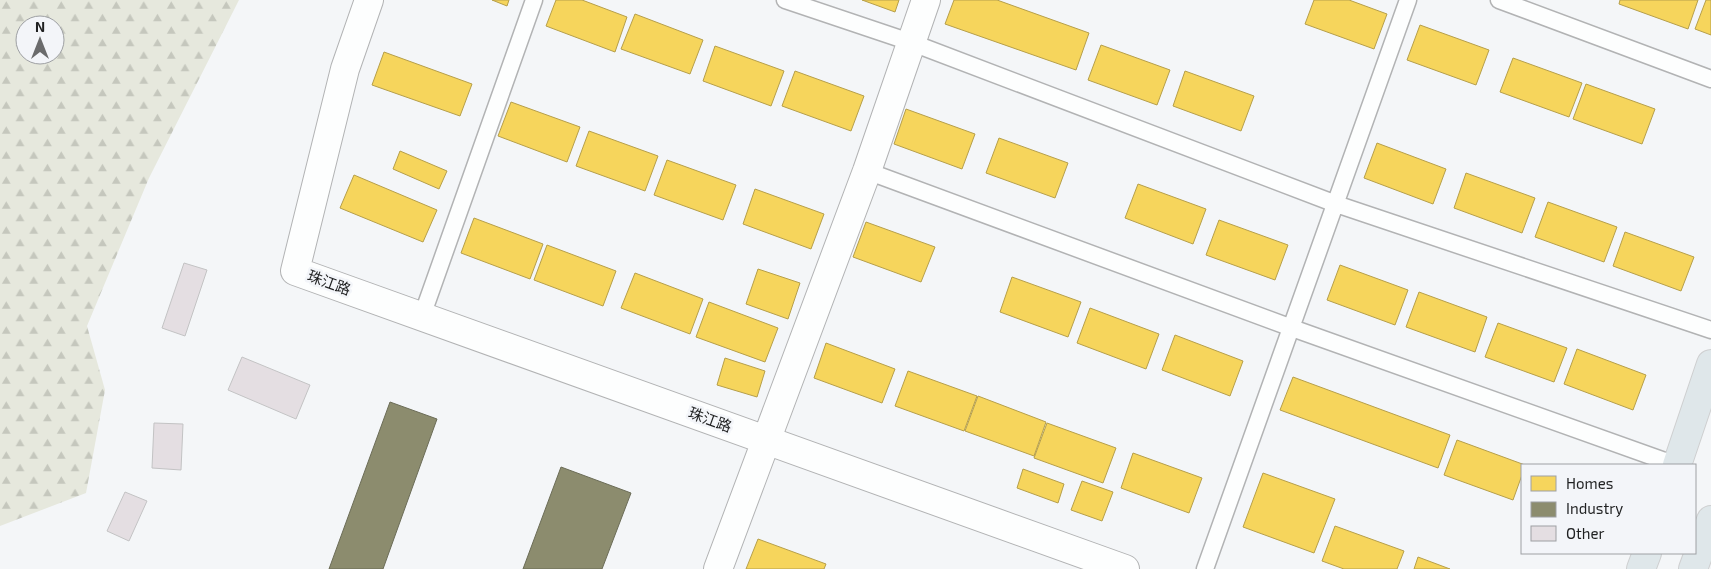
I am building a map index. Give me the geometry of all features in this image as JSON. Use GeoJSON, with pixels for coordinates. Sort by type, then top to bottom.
{"type":"FeatureCollection","features":[{"type":"Feature","properties":{"kind":"main road"},"geometry":{"type":"LineString","coordinates":[[1677,464],[1711,364]]}},
{"type":"Feature","properties":{"kind":"main road"},"geometry":{"type":"LineString","coordinates":[[1693,569],[1711,520]]}},
{"type":"Feature","properties":{"kind":"main road"},"geometry":{"type":"LineString","coordinates":[[1641,569],[1647,554]]}},
{"type":"Feature","properties":{"kind":"street","name":"珠江路"},"geometry":{"type":"LineString","coordinates":[[370,0],[345,69],[295,271],[1125,569]]}},
{"type":"Feature","properties":{"kind":"street"},"geometry":{"type":"LineString","coordinates":[[718,569],[867,171],[926,0]]}},
{"type":"Feature","properties":{"kind":"lane"},"geometry":{"type":"LineString","coordinates":[[422,316],[534,0]]}},
{"type":"Feature","properties":{"kind":"lane"},"geometry":{"type":"LineString","coordinates":[[785,0],[910,42],[1336,204],[1711,330]]}},
{"type":"Feature","properties":{"kind":"lane"},"geometry":{"type":"LineString","coordinates":[[1206,569],[1408,0]]}},
{"type":"Feature","properties":{"kind":"lane"},"geometry":{"type":"LineString","coordinates":[[1499,0],[1711,79]]}},
{"type":"Feature","properties":{"kind":"lane"},"geometry":{"type":"LineString","coordinates":[[867,171],[1292,328],[1674,464]]}},
{"type":"Feature","properties":{"kind":"green space"},"geometry":{"type":"Polygon","coordinates":[[[0,0],[239,0],[149,178],[87,326],[105,390],[86,493],[0,526],[0,0]]]}},
{"type":"Feature","properties":{"kind":"building: Homes"},"geometry":{"type":"Polygon","coordinates":[[[492,0],[509,0],[507,6],[492,0]]]}},
{"type":"Feature","properties":{"kind":"building: Homes"},"geometry":{"type":"Polygon","coordinates":[[[556,0],[582,0],[627,17],[615,52],[546,26],[556,0]]]}},
{"type":"Feature","properties":{"kind":"building: Homes"},"geometry":{"type":"Polygon","coordinates":[[[862,0],[899,0],[895,12],[862,0]]]}},
{"type":"Feature","properties":{"kind":"building: Homes"},"geometry":{"type":"Polygon","coordinates":[[[954,0],[997,0],[1089,33],[1076,70],[945,24],[954,0]]]}},
{"type":"Feature","properties":{"kind":"building: Homes"},"geometry":{"type":"Polygon","coordinates":[[[1314,0],[1349,0],[1387,14],[1374,49],[1305,24],[1314,0]]]}},
{"type":"Feature","properties":{"kind":"building: Homes"},"geometry":{"type":"Polygon","coordinates":[[[1620,0],[1698,0],[1688,29],[1619,4],[1620,0]]]}},
{"type":"Feature","properties":{"kind":"building: Homes"},"geometry":{"type":"Polygon","coordinates":[[[1706,0],[1711,0],[1711,35],[1695,29],[1706,0]]]}},
{"type":"Feature","properties":{"kind":"building: Homes"},"geometry":{"type":"Polygon","coordinates":[[[635,14],[703,40],[690,74],[621,49],[635,14]]]}},
{"type":"Feature","properties":{"kind":"building: Homes"},"geometry":{"type":"Polygon","coordinates":[[[1420,25],[1489,50],[1476,85],[1407,60],[1420,25]]]}},
{"type":"Feature","properties":{"kind":"building: Homes"},"geometry":{"type":"Polygon","coordinates":[[[1101,45],[1170,70],[1157,105],[1088,80],[1101,45]]]}},
{"type":"Feature","properties":{"kind":"building: Homes"},"geometry":{"type":"Polygon","coordinates":[[[715,46],[784,71],[771,106],[703,81],[715,46]]]}},
{"type":"Feature","properties":{"kind":"building: Homes"},"geometry":{"type":"Polygon","coordinates":[[[384,52],[472,84],[460,116],[372,85],[384,52]]]}},
{"type":"Feature","properties":{"kind":"building: Homes"},"geometry":{"type":"Polygon","coordinates":[[[1513,58],[1582,83],[1569,117],[1500,92],[1513,58]]]}},
{"type":"Feature","properties":{"kind":"building: Homes"},"geometry":{"type":"Polygon","coordinates":[[[795,71],[864,96],[851,131],[782,106],[795,71]]]}},
{"type":"Feature","properties":{"kind":"building: Homes"},"geometry":{"type":"Polygon","coordinates":[[[1185,71],[1254,96],[1241,131],[1173,106],[1185,71]]]}},
{"type":"Feature","properties":{"kind":"building: Homes"},"geometry":{"type":"Polygon","coordinates":[[[1586,84],[1655,109],[1642,144],[1573,119],[1586,84]]]}},
{"type":"Feature","properties":{"kind":"building: Homes"},"geometry":{"type":"Polygon","coordinates":[[[511,102],[580,127],[567,162],[498,136],[511,102]]]}},
{"type":"Feature","properties":{"kind":"building: Homes"},"geometry":{"type":"Polygon","coordinates":[[[906,109],[975,134],[962,169],[894,144],[906,109]]]}},
{"type":"Feature","properties":{"kind":"building: Homes"},"geometry":{"type":"Polygon","coordinates":[[[589,131],[658,156],[645,191],[576,166],[589,131]]]}},
{"type":"Feature","properties":{"kind":"building: Homes"},"geometry":{"type":"Polygon","coordinates":[[[999,138],[1068,163],[1055,198],[986,173],[999,138]]]}},
{"type":"Feature","properties":{"kind":"building: Homes"},"geometry":{"type":"Polygon","coordinates":[[[1377,143],[1446,169],[1433,204],[1364,178],[1377,143]]]}},
{"type":"Feature","properties":{"kind":"building: Homes"},"geometry":{"type":"Polygon","coordinates":[[[400,151],[447,171],[439,189],[393,169],[400,151]]]}},
{"type":"Feature","properties":{"kind":"building: Homes"},"geometry":{"type":"Polygon","coordinates":[[[667,160],[736,185],[723,220],[654,195],[667,160]]]}},
{"type":"Feature","properties":{"kind":"building: Homes"},"geometry":{"type":"Polygon","coordinates":[[[1466,173],[1535,198],[1522,233],[1454,208],[1466,173]]]}},
{"type":"Feature","properties":{"kind":"building: Homes"},"geometry":{"type":"Polygon","coordinates":[[[354,175],[437,210],[423,242],[340,208],[354,175]]]}},
{"type":"Feature","properties":{"kind":"building: Homes"},"geometry":{"type":"Polygon","coordinates":[[[1138,184],[1206,209],[1193,244],[1125,218],[1138,184]]]}},
{"type":"Feature","properties":{"kind":"building: Homes"},"geometry":{"type":"Polygon","coordinates":[[[755,189],[824,214],[811,249],[743,224],[755,189]]]}},
{"type":"Feature","properties":{"kind":"building: Homes"},"geometry":{"type":"Polygon","coordinates":[[[1548,202],[1617,227],[1604,262],[1535,237],[1548,202]]]}},
{"type":"Feature","properties":{"kind":"building: Homes"},"geometry":{"type":"Polygon","coordinates":[[[474,218],[543,244],[530,279],[461,253],[474,218]]]}},
{"type":"Feature","properties":{"kind":"building: Homes"},"geometry":{"type":"Polygon","coordinates":[[[1219,220],[1288,245],[1275,280],[1206,255],[1219,220]]]}},
{"type":"Feature","properties":{"kind":"building: Homes"},"geometry":{"type":"Polygon","coordinates":[[[866,222],[935,247],[921,282],[853,257],[866,222]]]}},
{"type":"Feature","properties":{"kind":"building: Homes"},"geometry":{"type":"Polygon","coordinates":[[[1625,232],[1694,257],[1681,291],[1613,266],[1625,232]]]}},
{"type":"Feature","properties":{"kind":"building: Homes"},"geometry":{"type":"Polygon","coordinates":[[[547,245],[616,271],[603,306],[534,280],[547,245]]]}},
{"type":"Feature","properties":{"kind":"building: Homes"},"geometry":{"type":"Polygon","coordinates":[[[1340,265],[1408,290],[1395,325],[1327,300],[1340,265]]]}},
{"type":"Feature","properties":{"kind":"building: Homes"},"geometry":{"type":"Polygon","coordinates":[[[758,269],[800,283],[788,319],[746,304],[758,269]]]}},
{"type":"Feature","properties":{"kind":"building: Homes"},"geometry":{"type":"Polygon","coordinates":[[[635,273],[703,299],[690,334],[621,308],[635,273]]]}},
{"type":"Feature","properties":{"kind":"building: Homes"},"geometry":{"type":"Polygon","coordinates":[[[1012,277],[1081,302],[1068,337],[1000,312],[1012,277]]]}},
{"type":"Feature","properties":{"kind":"building: Homes"},"geometry":{"type":"Polygon","coordinates":[[[1419,292],[1487,317],[1475,352],[1406,327],[1419,292]]]}},
{"type":"Feature","properties":{"kind":"building: Homes"},"geometry":{"type":"Polygon","coordinates":[[[709,302],[778,328],[765,362],[696,337],[709,302]]]}},
{"type":"Feature","properties":{"kind":"building: Homes"},"geometry":{"type":"Polygon","coordinates":[[[1090,308],[1159,334],[1146,369],[1077,343],[1090,308]]]}},
{"type":"Feature","properties":{"kind":"building: Homes"},"geometry":{"type":"Polygon","coordinates":[[[1498,323],[1567,348],[1554,382],[1485,357],[1498,323]]]}},
{"type":"Feature","properties":{"kind":"building: Homes"},"geometry":{"type":"Polygon","coordinates":[[[1175,335],[1243,361],[1230,396],[1162,370],[1175,335]]]}},
{"type":"Feature","properties":{"kind":"building: Homes"},"geometry":{"type":"Polygon","coordinates":[[[826,343],[895,369],[882,403],[814,378],[826,343]]]}},
{"type":"Feature","properties":{"kind":"building: Homes"},"geometry":{"type":"Polygon","coordinates":[[[1577,349],[1646,375],[1633,410],[1564,384],[1577,349]]]}},
{"type":"Feature","properties":{"kind":"building: Homes"},"geometry":{"type":"Polygon","coordinates":[[[725,358],[765,371],[757,397],[717,385],[725,358]]]}},
{"type":"Feature","properties":{"kind":"building: Homes"},"geometry":{"type":"Polygon","coordinates":[[[908,371],[977,396],[964,431],[895,406],[908,371]]]}},
{"type":"Feature","properties":{"kind":"building: Homes"},"geometry":{"type":"Polygon","coordinates":[[[1293,377],[1450,435],[1438,468],[1280,410],[1293,377]]]}},
{"type":"Feature","properties":{"kind":"building: Homes"},"geometry":{"type":"Polygon","coordinates":[[[978,396],[1046,422],[1034,456],[965,431],[978,396]]]}},
{"type":"Feature","properties":{"kind":"building: Homes"},"geometry":{"type":"Polygon","coordinates":[[[1047,423],[1116,448],[1103,483],[1034,458],[1047,423]]]}},
{"type":"Feature","properties":{"kind":"building: Homes"},"geometry":{"type":"Polygon","coordinates":[[[1457,440],[1522,464],[1521,478],[1513,500],[1444,475],[1457,440]]]}},
{"type":"Feature","properties":{"kind":"building: Homes"},"geometry":{"type":"Polygon","coordinates":[[[1133,453],[1202,478],[1189,513],[1121,488],[1133,453]]]}},
{"type":"Feature","properties":{"kind":"building: Homes"},"geometry":{"type":"Polygon","coordinates":[[[1023,469],[1064,484],[1058,503],[1017,488],[1023,469]]]}},
{"type":"Feature","properties":{"kind":"building: Homes"},"geometry":{"type":"Polygon","coordinates":[[[1263,473],[1335,499],[1314,553],[1243,527],[1263,473]]]}},
{"type":"Feature","properties":{"kind":"building: Homes"},"geometry":{"type":"Polygon","coordinates":[[[1082,481],[1113,492],[1102,521],[1071,510],[1082,481]]]}},
{"type":"Feature","properties":{"kind":"building: Homes"},"geometry":{"type":"Polygon","coordinates":[[[1335,526],[1404,551],[1397,569],[1344,569],[1322,561],[1335,526]]]}},
{"type":"Feature","properties":{"kind":"building: Homes"},"geometry":{"type":"Polygon","coordinates":[[[758,539],[826,564],[824,569],[746,569],[758,539]]]}},
{"type":"Feature","properties":{"kind":"building: Homes"},"geometry":{"type":"Polygon","coordinates":[[[1418,557],[1450,569],[1414,569],[1418,557]]]}},
{"type":"Feature","properties":{"kind":"building: Industry"},"geometry":{"type":"Polygon","coordinates":[[[390,402],[437,419],[383,569],[329,569],[390,402]]]}},
{"type":"Feature","properties":{"kind":"building: Industry"},"geometry":{"type":"Polygon","coordinates":[[[561,467],[631,493],[602,569],[523,569],[561,467]]]}},
{"type":"Feature","properties":{"kind":"building: Other"},"geometry":{"type":"Polygon","coordinates":[[[184,263],[207,270],[185,336],[162,328],[184,263]]]}},
{"type":"Feature","properties":{"kind":"building: Other"},"geometry":{"type":"Polygon","coordinates":[[[242,357],[310,385],[296,419],[228,390],[242,357]]]}},
{"type":"Feature","properties":{"kind":"building: Other"},"geometry":{"type":"Polygon","coordinates":[[[154,423],[183,424],[181,470],[152,468],[154,423]]]}},
{"type":"Feature","properties":{"kind":"building: Other"},"geometry":{"type":"Polygon","coordinates":[[[125,492],[147,501],[129,541],[107,531],[125,492]]]}}]}
